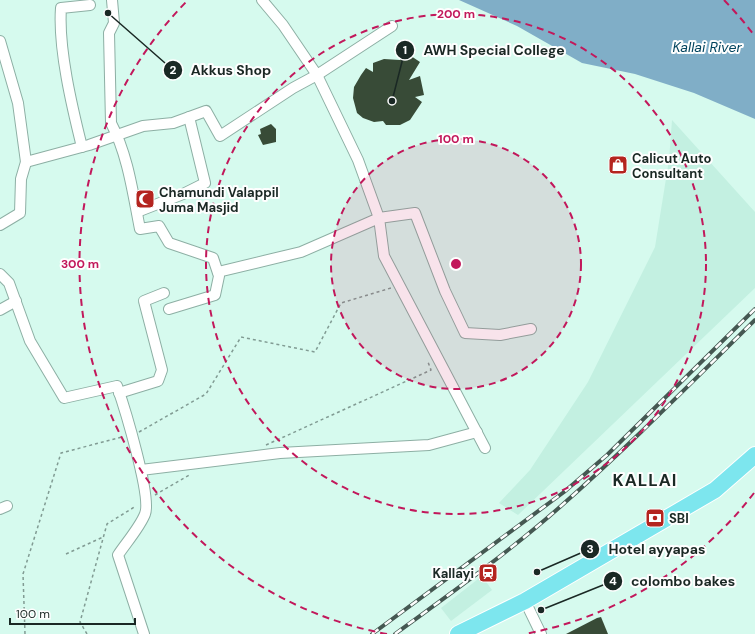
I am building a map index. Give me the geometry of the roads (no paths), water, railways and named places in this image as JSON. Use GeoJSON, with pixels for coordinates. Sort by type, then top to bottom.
{"type":"FeatureCollection","features":[{"type":"Feature","properties":{"kind":"main road"},"geometry":{"type":"LineString","coordinates":[[464,633],[525,601],[715,490],[755,455]]}},
{"type":"Feature","properties":{"kind":"street"},"geometry":{"type":"LineString","coordinates":[[112,0],[114,23],[109,33],[109,95],[111,123],[117,135],[140,229],[159,226],[169,243],[213,258],[219,276],[215,295],[169,309]]}},
{"type":"Feature","properties":{"kind":"street"},"geometry":{"type":"LineString","coordinates":[[262,0],[283,25],[317,75],[358,160],[379,218],[384,256],[485,448]]}},
{"type":"Feature","properties":{"kind":"street"},"geometry":{"type":"LineString","coordinates":[[82,147],[74,112],[60,25],[61,8],[90,5]]}},
{"type":"Feature","properties":{"kind":"street"},"geometry":{"type":"LineString","coordinates":[[26,162],[82,147],[143,126],[173,123],[206,110],[220,136],[392,26]]}},
{"type":"Feature","properties":{"kind":"street"},"geometry":{"type":"LineString","coordinates":[[0,41],[2,59],[18,103],[26,162],[21,179],[20,213],[0,225]]}},
{"type":"Feature","properties":{"kind":"street"},"geometry":{"type":"LineString","coordinates":[[137,212],[183,194],[205,182],[189,117]]}},
{"type":"Feature","properties":{"kind":"street"},"geometry":{"type":"LineString","coordinates":[[218,272],[301,252],[379,218],[415,213],[445,291],[465,333],[500,335],[532,329]]}},
{"type":"Feature","properties":{"kind":"street"},"geometry":{"type":"LineString","coordinates":[[0,274],[9,283],[30,341],[64,398],[117,386],[141,470],[146,501],[145,513],[118,555],[144,634]]}},
{"type":"Feature","properties":{"kind":"street"},"geometry":{"type":"LineString","coordinates":[[119,393],[158,381],[162,370],[144,301],[164,293]]}},
{"type":"Feature","properties":{"kind":"street"},"geometry":{"type":"LineString","coordinates":[[0,310],[16,301]]}},
{"type":"Feature","properties":{"kind":"street"},"geometry":{"type":"LineString","coordinates":[[141,470],[280,453],[429,445],[477,432]]}},
{"type":"Feature","properties":{"kind":"street"},"geometry":{"type":"LineString","coordinates":[[525,601],[541,634]]}},
{"type":"Feature","properties":{"kind":"water","name":"Kallai River"},"geometry":{"type":"Polygon","coordinates":[[[459,0],[755,0],[755,119],[694,93],[635,74],[582,63],[517,26],[459,0]]]}},
{"type":"Feature","properties":{"kind":"railway"},"geometry":{"type":"LineString","coordinates":[[372,634],[564,492],[607,455],[755,309]]}},
{"type":"Feature","properties":{"kind":"railway"},"geometry":{"type":"LineString","coordinates":[[395,634],[500,556],[561,506],[635,438],[755,320]]}},
{"type":"Feature","properties":{"kind":"place","name":"Akkus Shop"},"geometry":{"type":"Point","coordinates":[108,13]}},
{"type":"Feature","properties":{"kind":"place","name":"AWH Special College"},"geometry":{"type":"Point","coordinates":[392,101]}},
{"type":"Feature","properties":{"kind":"place","name":"Calicut Auto Consultant"},"geometry":{"type":"Point","coordinates":[618,165]}},
{"type":"Feature","properties":{"kind":"place","name":"Chamundi Valappil Juma Masjid"},"geometry":{"type":"Point","coordinates":[145,199]}},
{"type":"Feature","properties":{"kind":"place","name":"SBI"},"geometry":{"type":"Point","coordinates":[655,518]}},
{"type":"Feature","properties":{"kind":"place","name":"Hotel ayyapas"},"geometry":{"type":"Point","coordinates":[537,572]}},
{"type":"Feature","properties":{"kind":"place","name":"Kallayi"},"geometry":{"type":"Point","coordinates":[488,573]}},
{"type":"Feature","properties":{"kind":"place","name":"colombo bakes"},"geometry":{"type":"Point","coordinates":[541,610]}},
{"type":"Feature","properties":{"kind":"district","name":"KALLAI"},"geometry":{"type":"Point","coordinates":[645,480]}}]}
